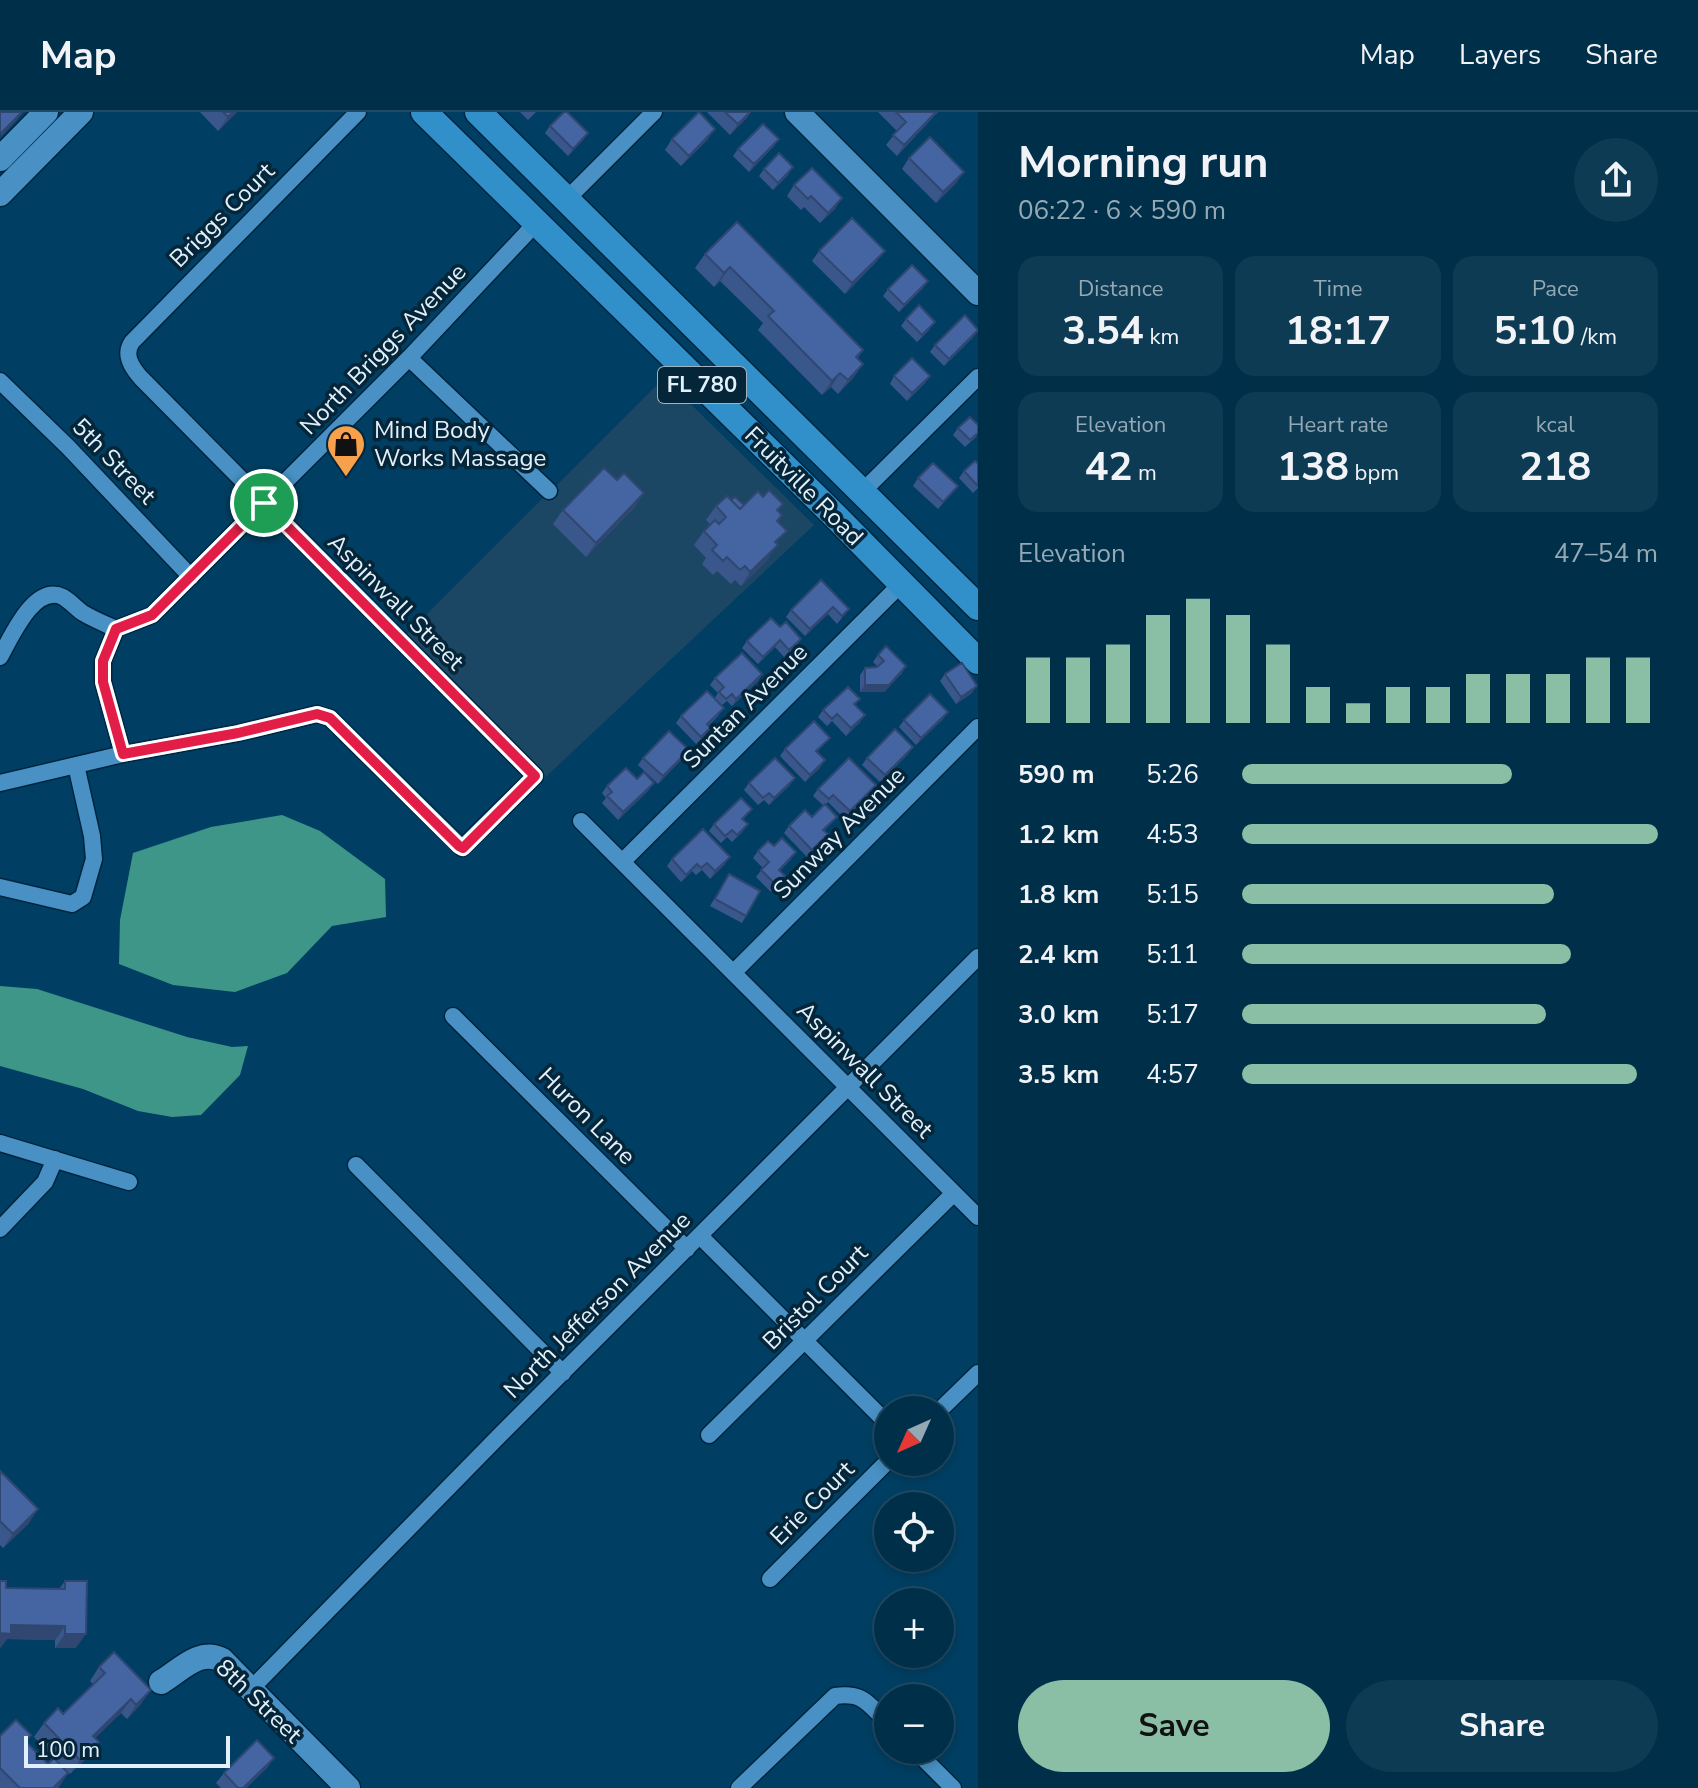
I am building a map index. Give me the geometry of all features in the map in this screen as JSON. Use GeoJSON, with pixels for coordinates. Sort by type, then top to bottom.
{"type":"FeatureCollection","features":[{"type":"Feature","properties":{"kind":"main road","name":"Fruitville Road"},"geometry":{"type":"LineString","coordinates":[[424,112],[978,661]]}},
{"type":"Feature","properties":{"kind":"main road","name":"Fruitville Road"},"geometry":{"type":"LineString","coordinates":[[478,112],[978,607]]}},
{"type":"Feature","properties":{"kind":"main road"},"geometry":{"type":"LineString","coordinates":[[537,222],[553,220],[576,227],[623,253]]}},
{"type":"Feature","properties":{"kind":"street"},"geometry":{"type":"LineString","coordinates":[[0,159],[46,112]]}},
{"type":"Feature","properties":{"kind":"street"},"geometry":{"type":"LineString","coordinates":[[0,194],[81,112]]}},
{"type":"Feature","properties":{"kind":"street","name":"Briggs Court"},"geometry":{"type":"LineString","coordinates":[[128,356],[129,346],[135,338],[358,112]]}},
{"type":"Feature","properties":{"kind":"street"},"geometry":{"type":"LineString","coordinates":[[567,199],[654,112]]}},
{"type":"Feature","properties":{"kind":"street"},"geometry":{"type":"LineString","coordinates":[[797,112],[978,293]]}},
{"type":"Feature","properties":{"kind":"street","name":"North Briggs Avenue"},"geometry":{"type":"LineString","coordinates":[[116,629],[152,615],[409,358],[537,222]]}},
{"type":"Feature","properties":{"kind":"street","name":"Aspinwall Street"},"geometry":{"type":"LineString","coordinates":[[123,754],[324,715],[462,848],[535,776],[141,378],[128,356]]}},
{"type":"Feature","properties":{"kind":"street"},"geometry":{"type":"LineString","coordinates":[[409,358],[549,491]]}},
{"type":"Feature","properties":{"kind":"street"},"geometry":{"type":"LineString","coordinates":[[863,491],[978,377]]}},
{"type":"Feature","properties":{"kind":"street","name":"5th Street"},"geometry":{"type":"LineString","coordinates":[[0,381],[191,577]]}},
{"type":"Feature","properties":{"kind":"street","name":"Suntan Avenue"},"geometry":{"type":"LineString","coordinates":[[622,862],[902,583]]}},
{"type":"Feature","properties":{"kind":"street"},"geometry":{"type":"LineString","coordinates":[[0,657],[27,610],[51,595],[64,598],[87,616],[116,629],[103,661],[103,682],[123,754],[0,783]]}},
{"type":"Feature","properties":{"kind":"street","name":"Sunway Avenue"},"geometry":{"type":"LineString","coordinates":[[734,972],[978,727]]}},
{"type":"Feature","properties":{"kind":"street"},"geometry":{"type":"LineString","coordinates":[[0,887],[72,904],[83,897],[94,859],[76,765]]}},
{"type":"Feature","properties":{"kind":"street","name":"Aspinwall Street"},"geometry":{"type":"LineString","coordinates":[[581,821],[978,1217]]}},
{"type":"Feature","properties":{"kind":"street","name":"North Jefferson Avenue"},"geometry":{"type":"LineString","coordinates":[[251,1689],[978,957]]}},
{"type":"Feature","properties":{"kind":"street","name":"Huron Lane"},"geometry":{"type":"LineString","coordinates":[[453,1016],[687,1249]]}},
{"type":"Feature","properties":{"kind":"street"},"geometry":{"type":"LineString","coordinates":[[0,1143],[129,1182]]}},
{"type":"Feature","properties":{"kind":"street"},"geometry":{"type":"LineString","coordinates":[[0,1229],[45,1182],[55,1159]]}},
{"type":"Feature","properties":{"kind":"street"},"geometry":{"type":"LineString","coordinates":[[356,1165],[563,1373]]}},
{"type":"Feature","properties":{"kind":"street","name":"Bristol Court"},"geometry":{"type":"LineString","coordinates":[[709,1435],[954,1193]]}},
{"type":"Feature","properties":{"kind":"street"},"geometry":{"type":"LineString","coordinates":[[700,1236],[874,1410]]}},
{"type":"Feature","properties":{"kind":"street"},"geometry":{"type":"LineString","coordinates":[[954,1396],[978,1373]]}},
{"type":"Feature","properties":{"kind":"street","name":"Erie Court"},"geometry":{"type":"LineString","coordinates":[[770,1579],[874,1475]]}},
{"type":"Feature","properties":{"kind":"street","name":"8th Street"},"geometry":{"type":"LineString","coordinates":[[161,1682],[207,1655],[222,1660],[348,1788]]}},
{"type":"Feature","properties":{"kind":"street"},"geometry":{"type":"LineString","coordinates":[[739,1788],[835,1696],[849,1694],[861,1697],[874,1710]]}},
{"type":"Feature","properties":{"kind":"street"},"geometry":{"type":"LineString","coordinates":[[929,1764],[953,1788]]}},
{"type":"Feature","properties":{"kind":"shaded area"},"geometry":{"type":"Polygon","coordinates":[[[664,378],[814,525],[536,786],[545,775],[406,635],[544,497],[549,501],[559,490],[556,486],[664,378]]]}},
{"type":"Feature","properties":{"kind":"shaded area"},"geometry":{"type":"Polygon","coordinates":[[[282,815],[320,831],[385,879],[386,917],[332,926],[287,973],[235,992],[173,985],[119,964],[120,920],[133,853],[211,827],[282,815]]]}},
{"type":"Feature","properties":{"kind":"shaded area"},"geometry":{"type":"Polygon","coordinates":[[[0,986],[37,989],[187,1037],[232,1047],[248,1046],[240,1075],[201,1115],[172,1117],[138,1111],[83,1089],[0,1066],[0,986]]]}},
{"type":"Feature","properties":{"kind":"building"},"geometry":{"type":"Polygon","coordinates":[[[0,112],[22,112],[1,133],[0,112]]]}},
{"type":"Feature","properties":{"kind":"building"},"geometry":{"type":"Polygon","coordinates":[[[564,112],[588,133],[573,149],[550,126],[564,112]]]}},
{"type":"Feature","properties":{"kind":"building"},"geometry":{"type":"Polygon","coordinates":[[[699,112],[715,129],[689,156],[672,139],[699,112]]]}},
{"type":"Feature","properties":{"kind":"building"},"geometry":{"type":"Polygon","coordinates":[[[725,112],[750,112],[738,124],[725,112]]]}},
{"type":"Feature","properties":{"kind":"building"},"geometry":{"type":"Polygon","coordinates":[[[896,112],[936,112],[904,145],[893,135],[906,122],[896,112]]]}},
{"type":"Feature","properties":{"kind":"building"},"geometry":{"type":"Polygon","coordinates":[[[763,124],[779,139],[754,164],[738,149],[763,124]]]}},
{"type":"Feature","properties":{"kind":"building"},"geometry":{"type":"Polygon","coordinates":[[[930,137],[964,172],[943,192],[909,158],[930,137]]]}},
{"type":"Feature","properties":{"kind":"building"},"geometry":{"type":"Polygon","coordinates":[[[779,153],[793,167],[778,183],[764,169],[779,153]]]}},
{"type":"Feature","properties":{"kind":"building"},"geometry":{"type":"Polygon","coordinates":[[[812,168],[842,198],[828,213],[794,185],[812,168]]]}},
{"type":"Feature","properties":{"kind":"building"},"geometry":{"type":"Polygon","coordinates":[[[852,218],[885,251],[852,283],[819,251],[852,218]]]}},
{"type":"Feature","properties":{"kind":"building"},"geometry":{"type":"Polygon","coordinates":[[[737,222],[863,350],[856,357],[863,364],[848,380],[840,373],[832,381],[768,316],[774,311],[730,267],[724,273],[705,254],[737,222]]]}},
{"type":"Feature","properties":{"kind":"building"},"geometry":{"type":"Polygon","coordinates":[[[912,265],[928,281],[904,305],[888,289],[912,265]]]}},
{"type":"Feature","properties":{"kind":"building"},"geometry":{"type":"Polygon","coordinates":[[[919,305],[935,322],[922,335],[906,319],[919,305]]]}},
{"type":"Feature","properties":{"kind":"building"},"geometry":{"type":"Polygon","coordinates":[[[965,315],[978,330],[949,359],[935,345],[965,315]]]}},
{"type":"Feature","properties":{"kind":"building"},"geometry":{"type":"Polygon","coordinates":[[[912,358],[930,376],[912,393],[894,376],[912,358]]]}},
{"type":"Feature","properties":{"kind":"building"},"geometry":{"type":"Polygon","coordinates":[[[970,417],[978,425],[978,433],[970,440],[958,428],[970,417]]]}},
{"type":"Feature","properties":{"kind":"building"},"geometry":{"type":"Polygon","coordinates":[[[975,461],[978,464],[978,486],[964,471],[975,461]]]}},
{"type":"Feature","properties":{"kind":"building"},"geometry":{"type":"Polygon","coordinates":[[[933,463],[958,486],[943,502],[918,478],[933,463]]]}},
{"type":"Feature","properties":{"kind":"building"},"geometry":{"type":"Polygon","coordinates":[[[604,468],[617,480],[624,473],[644,493],[596,543],[563,510],[604,468]]]}},
{"type":"Feature","properties":{"kind":"building"},"geometry":{"type":"Polygon","coordinates":[[[769,490],[783,504],[777,510],[782,515],[777,521],[787,531],[775,542],[778,545],[750,572],[745,566],[740,570],[727,557],[723,561],[712,550],[717,545],[704,531],[715,520],[719,524],[726,517],[716,506],[727,496],[740,509],[758,491],[763,497],[769,490]]]}},
{"type":"Feature","properties":{"kind":"building"},"geometry":{"type":"Polygon","coordinates":[[[735,497],[744,505],[740,509],[731,500],[735,497]]]}},
{"type":"Feature","properties":{"kind":"building"},"geometry":{"type":"Polygon","coordinates":[[[821,580],[849,609],[842,616],[833,607],[810,629],[791,610],[821,580]]]}},
{"type":"Feature","properties":{"kind":"building"},"geometry":{"type":"Polygon","coordinates":[[[771,618],[780,627],[786,622],[801,639],[789,650],[780,640],[763,657],[747,641],[771,618]]]}},
{"type":"Feature","properties":{"kind":"building"},"geometry":{"type":"Polygon","coordinates":[[[886,646],[906,666],[889,685],[865,685],[865,668],[877,667],[884,661],[878,655],[886,646]]]}},
{"type":"Feature","properties":{"kind":"building"},"geometry":{"type":"Polygon","coordinates":[[[742,653],[762,674],[736,699],[732,694],[726,699],[719,692],[724,687],[715,678],[742,653]]]}},
{"type":"Feature","properties":{"kind":"building"},"geometry":{"type":"Polygon","coordinates":[[[962,663],[977,686],[961,697],[945,674],[962,663]]]}},
{"type":"Feature","properties":{"kind":"building"},"geometry":{"type":"Polygon","coordinates":[[[848,687],[860,699],[854,704],[865,715],[851,728],[837,714],[832,719],[823,710],[848,687]]]}},
{"type":"Feature","properties":{"kind":"building"},"geometry":{"type":"Polygon","coordinates":[[[707,691],[724,708],[707,724],[710,728],[701,737],[681,716],[707,691]]]}},
{"type":"Feature","properties":{"kind":"building"},"geometry":{"type":"Polygon","coordinates":[[[930,694],[948,712],[921,738],[904,720],[930,694]]]}},
{"type":"Feature","properties":{"kind":"building"},"geometry":{"type":"Polygon","coordinates":[[[814,721],[830,738],[816,751],[825,760],[810,775],[785,749],[814,721]]]}},
{"type":"Feature","properties":{"kind":"building"},"geometry":{"type":"Polygon","coordinates":[[[895,729],[913,747],[885,775],[867,758],[895,729]]]}},
{"type":"Feature","properties":{"kind":"building"},"geometry":{"type":"Polygon","coordinates":[[[669,731],[689,750],[663,776],[643,758],[669,731]]]}},
{"type":"Feature","properties":{"kind":"building"},"geometry":{"type":"Polygon","coordinates":[[[775,758],[795,778],[774,798],[769,793],[763,798],[749,783],[775,758]]]}},
{"type":"Feature","properties":{"kind":"building"},"geometry":{"type":"Polygon","coordinates":[[[849,758],[876,785],[850,811],[833,795],[829,799],[818,789],[849,758]]]}},
{"type":"Feature","properties":{"kind":"building"},"geometry":{"type":"Polygon","coordinates":[[[626,768],[637,779],[644,772],[654,783],[623,812],[607,796],[612,792],[607,786],[626,768]]]}},
{"type":"Feature","properties":{"kind":"building"},"geometry":{"type":"Polygon","coordinates":[[[741,798],[752,809],[742,819],[748,824],[737,835],[732,830],[725,836],[714,824],[741,798]]]}},
{"type":"Feature","properties":{"kind":"building"},"geometry":{"type":"Polygon","coordinates":[[[825,804],[837,817],[823,830],[828,834],[812,850],[789,826],[805,810],[812,817],[825,804]]]}},
{"type":"Feature","properties":{"kind":"building"},"geometry":{"type":"Polygon","coordinates":[[[703,829],[730,857],[715,871],[707,863],[701,868],[697,864],[686,875],[672,859],[703,829]]]}},
{"type":"Feature","properties":{"kind":"building"},"geometry":{"type":"Polygon","coordinates":[[[782,838],[796,852],[779,870],[785,876],[776,885],[761,870],[769,862],[758,851],[768,841],[774,846],[782,838]]]}},
{"type":"Feature","properties":{"kind":"building"},"geometry":{"type":"Polygon","coordinates":[[[729,874],[760,891],[746,916],[715,899],[729,874]]]}},
{"type":"Feature","properties":{"kind":"building"},"geometry":{"type":"Polygon","coordinates":[[[0,1471],[38,1509],[13,1534],[0,1521],[0,1471]]]}},
{"type":"Feature","properties":{"kind":"building"},"geometry":{"type":"Polygon","coordinates":[[[0,1581],[6,1581],[6,1588],[65,1589],[65,1581],[87,1581],[86,1634],[65,1634],[65,1626],[11,1625],[11,1634],[0,1633],[0,1581]]]}},
{"type":"Feature","properties":{"kind":"building"},"geometry":{"type":"Polygon","coordinates":[[[114,1652],[151,1690],[136,1705],[131,1699],[93,1736],[99,1742],[80,1760],[44,1723],[58,1708],[63,1714],[105,1673],[99,1667],[114,1652]]]}},
{"type":"Feature","properties":{"kind":"building"},"geometry":{"type":"Polygon","coordinates":[[[16,1720],[31,1735],[25,1741],[48,1764],[54,1758],[68,1773],[53,1788],[20,1788],[0,1768],[0,1736],[16,1720]]]}},
{"type":"Feature","properties":{"kind":"building"},"geometry":{"type":"Polygon","coordinates":[[[257,1740],[274,1758],[243,1788],[238,1788],[224,1773],[257,1740]]]}},
{"type":"Feature","properties":{"kind":"place","name":"Mind Body Works Massage"},"geometry":{"type":"Point","coordinates":[346,478]}},
{"type":"Feature","properties":{"kind":"route"},"geometry":{"type":"LineString","coordinates":[[264,503],[535,776],[463,848],[324,715],[123,754],[103,682],[103,661],[116,629],[152,615],[264,503]]}}]}
